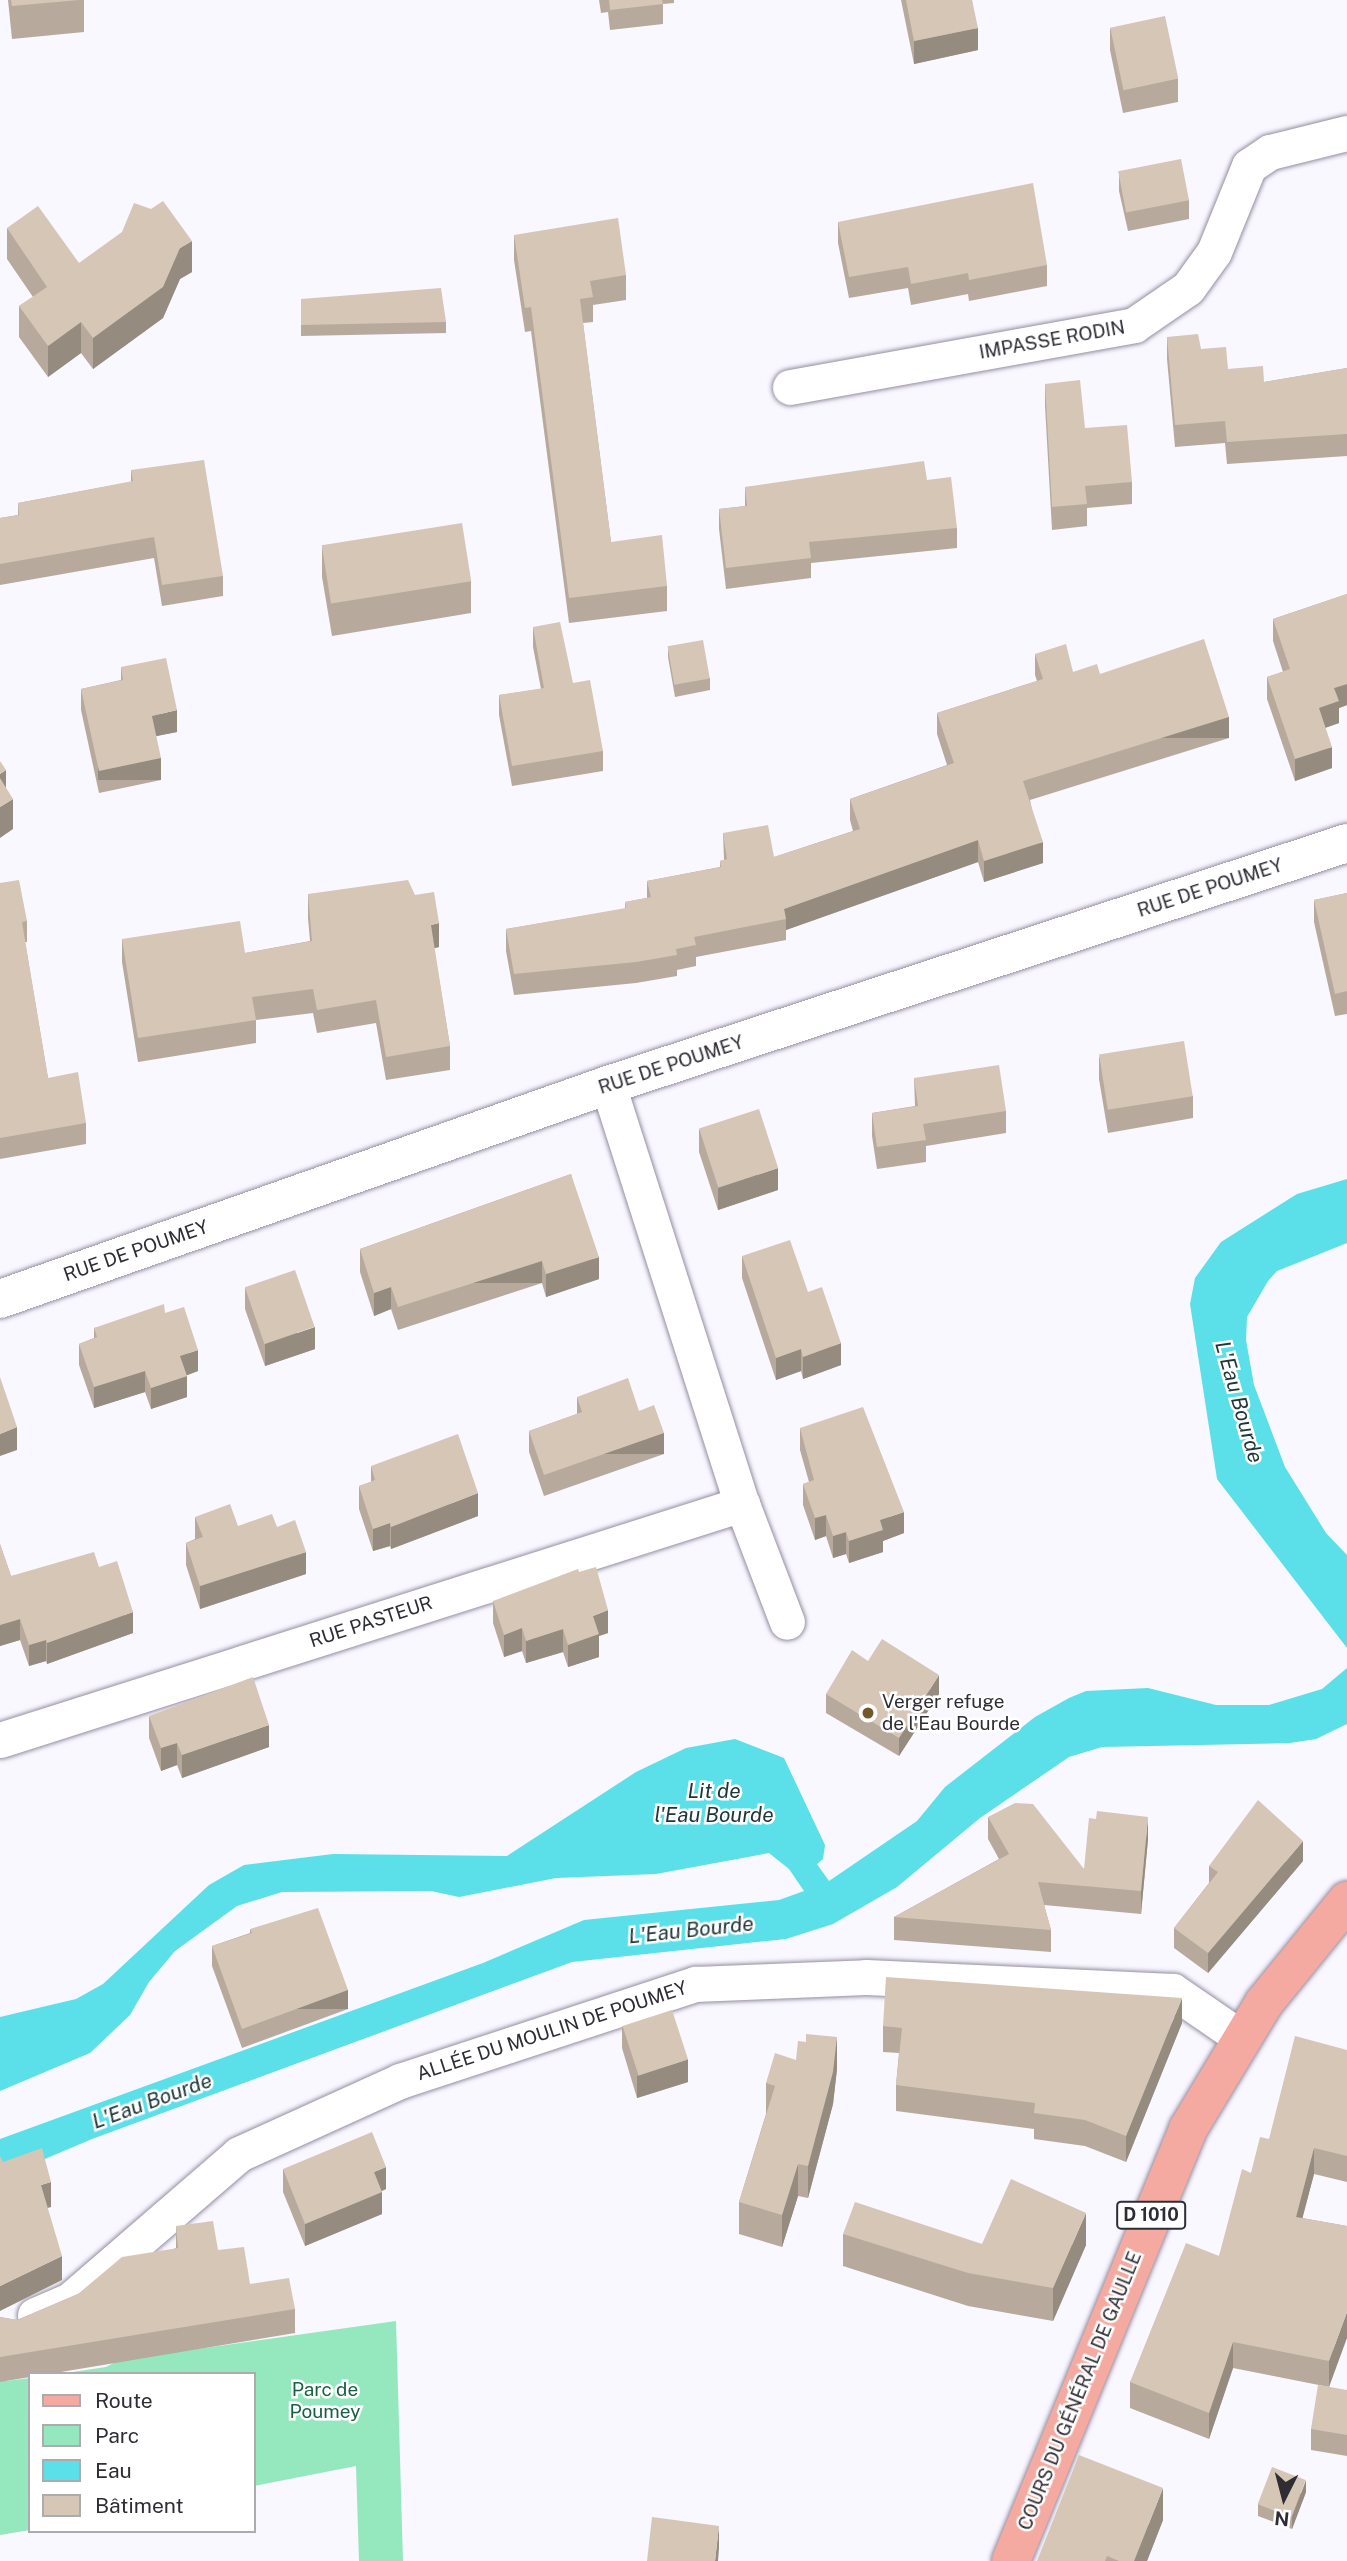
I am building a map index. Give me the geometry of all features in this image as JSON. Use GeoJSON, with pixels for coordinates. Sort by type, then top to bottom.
{"type":"FeatureCollection","features":[{"type":"Feature","properties":{"kind":"main road","name":"COURS DU GÉNÉRAL DE GAULLE"},"geometry":{"type":"LineString","coordinates":[[1011,2561],[1166,2176],[1240,2037],[1288,1970],[1347,1901]]}},
{"type":"Feature","properties":{"kind":"street","name":"IMPASSE RODIN"},"geometry":{"type":"LineString","coordinates":[[790,387],[1134,325],[1188,289],[1214,252],[1249,166],[1270,152],[1347,134]]}},
{"type":"Feature","properties":{"kind":"street","name":"RUE DE POUMEY"},"geometry":{"type":"LineString","coordinates":[[0,1299],[608,1085],[1347,843]]}},
{"type":"Feature","properties":{"kind":"street"},"geometry":{"type":"LineString","coordinates":[[608,1085],[742,1504],[787,1622]]}},
{"type":"Feature","properties":{"kind":"street","name":"RUE PASTEUR"},"geometry":{"type":"LineString","coordinates":[[0,1740],[742,1504]]}},
{"type":"Feature","properties":{"kind":"street","name":"ALLÉE DU MOULIN DE POUMEY"},"geometry":{"type":"LineString","coordinates":[[10,2326],[69,2300],[239,2154],[400,2081],[695,1984],[866,1977],[1173,1992],[1240,2037]]}},
{"type":"Feature","properties":{"kind":"green space","name":"Parc de Poumey"},"geometry":{"type":"Polygon","coordinates":[[[396,2321],[403,2561],[359,2561],[356,2466],[256,2486],[256,2372],[72,2372],[106,2367],[119,2360],[396,2321]]]}},
{"type":"Feature","properties":{"kind":"green space"},"geometry":{"type":"Polygon","coordinates":[[[0,2367],[6,2381],[28,2378],[28,2530],[0,2535],[0,2367]]]}},
{"type":"Feature","properties":{"kind":"water","name":"L'Eau Bourde"},"geometry":{"type":"Polygon","coordinates":[[[1347,1179],[1347,1243],[1277,1271],[1247,1317],[1246,1340],[1254,1385],[1285,1467],[1326,1533],[1347,1555],[1347,1648],[1217,1479],[1190,1304],[1195,1278],[1221,1242],[1297,1194],[1347,1179]]]}},
{"type":"Feature","properties":{"kind":"water","name":"Lit de l'Eau Bourde"},"geometry":{"type":"Polygon","coordinates":[[[1347,1668],[1347,1724],[1316,1739],[1290,1743],[1102,1747],[1069,1757],[980,1818],[897,1887],[833,1924],[786,1939],[572,1962],[92,2139],[0,2178],[0,2139],[483,1963],[584,1920],[779,1900],[804,1891],[789,1869],[769,1853],[656,1874],[556,1878],[459,1897],[431,1891],[282,1892],[237,1906],[175,1951],[149,1982],[130,2015],[90,2053],[0,2091],[0,2017],[76,1999],[103,1984],[209,1885],[244,1865],[333,1854],[507,1856],[636,1772],[686,1748],[735,1739],[784,1758],[825,1845],[823,1859],[817,1864],[829,1881],[917,1821],[945,1787],[1035,1717],[1086,1691],[1148,1688],[1216,1705],[1269,1705],[1322,1689],[1347,1668]]]}},
{"type":"Feature","properties":{"kind":"building"},"geometry":{"type":"Polygon","coordinates":[[[11,0],[79,0],[12,6],[11,0]]]}},
{"type":"Feature","properties":{"kind":"building"},"geometry":{"type":"Polygon","coordinates":[[[609,0],[662,0],[663,4],[610,10],[609,0]]]}},
{"type":"Feature","properties":{"kind":"building"},"geometry":{"type":"Polygon","coordinates":[[[906,0],[972,0],[978,28],[914,41],[906,0]]]}},
{"type":"Feature","properties":{"kind":"building"},"geometry":{"type":"Polygon","coordinates":[[[1165,16],[1178,79],[1124,90],[1110,28],[1165,16]]]}},
{"type":"Feature","properties":{"kind":"building"},"geometry":{"type":"Polygon","coordinates":[[[1181,159],[1189,200],[1126,212],[1118,171],[1181,159]]]}},
{"type":"Feature","properties":{"kind":"building"},"geometry":{"type":"Polygon","coordinates":[[[1033,183],[1047,265],[969,280],[968,273],[911,284],[908,267],[849,277],[838,222],[1033,183]]]}},
{"type":"Feature","properties":{"kind":"building"},"geometry":{"type":"Polygon","coordinates":[[[163,201],[192,241],[180,248],[163,287],[93,338],[81,322],[48,346],[19,306],[47,287],[7,228],[38,206],[79,263],[122,232],[134,203],[151,209],[163,201]]]}},
{"type":"Feature","properties":{"kind":"building"},"geometry":{"type":"Polygon","coordinates":[[[618,218],[626,275],[590,281],[593,297],[580,299],[611,542],[662,535],[667,586],[569,598],[531,307],[525,308],[514,235],[618,218]]]}},
{"type":"Feature","properties":{"kind":"building"},"geometry":{"type":"Polygon","coordinates":[[[441,288],[446,322],[301,325],[301,299],[441,288]]]}},
{"type":"Feature","properties":{"kind":"building"},"geometry":{"type":"Polygon","coordinates":[[[1198,334],[1201,349],[1226,347],[1228,369],[1263,366],[1264,382],[1347,368],[1347,434],[1227,442],[1225,421],[1175,425],[1167,337],[1198,334]]]}},
{"type":"Feature","properties":{"kind":"building"},"geometry":{"type":"Polygon","coordinates":[[[1080,380],[1085,428],[1127,425],[1132,482],[1085,486],[1087,504],[1052,507],[1045,384],[1080,380]]]}},
{"type":"Feature","properties":{"kind":"building"},"geometry":{"type":"Polygon","coordinates":[[[204,460],[223,576],[162,585],[154,537],[0,564],[0,518],[19,515],[18,503],[133,481],[131,470],[204,460]]]}},
{"type":"Feature","properties":{"kind":"building"},"geometry":{"type":"Polygon","coordinates":[[[924,461],[927,480],[951,477],[957,528],[809,542],[811,558],[726,568],[719,509],[747,506],[745,487],[924,461]]]}},
{"type":"Feature","properties":{"kind":"building"},"geometry":{"type":"Polygon","coordinates":[[[462,523],[471,581],[331,603],[322,545],[462,523]]]}},
{"type":"Feature","properties":{"kind":"building"},"geometry":{"type":"Polygon","coordinates":[[[1347,594],[1347,684],[1334,688],[1339,701],[1319,708],[1332,747],[1295,759],[1267,677],[1290,669],[1273,619],[1347,594]]]}},
{"type":"Feature","properties":{"kind":"building"},"geometry":{"type":"Polygon","coordinates":[[[560,622],[573,683],[590,680],[603,751],[512,766],[499,695],[544,688],[533,627],[560,622]]]}},
{"type":"Feature","properties":{"kind":"building"},"geometry":{"type":"Polygon","coordinates":[[[1204,639],[1229,717],[1023,781],[1043,842],[984,861],[978,840],[784,909],[786,919],[694,937],[696,945],[676,949],[677,955],[636,962],[514,974],[506,929],[626,908],[625,902],[651,897],[647,881],[721,867],[720,861],[727,859],[723,833],[768,825],[774,857],[860,829],[850,799],[954,763],[937,713],[1043,679],[1035,654],[1066,644],[1073,672],[1097,664],[1100,674],[1204,639]]]}},
{"type":"Feature","properties":{"kind":"building"},"geometry":{"type":"Polygon","coordinates":[[[703,640],[710,678],[674,685],[668,646],[703,640]]]}},
{"type":"Feature","properties":{"kind":"building"},"geometry":{"type":"Polygon","coordinates":[[[166,658],[177,710],[152,716],[161,758],[99,771],[81,689],[123,680],[121,667],[166,658]]]}},
{"type":"Feature","properties":{"kind":"building"},"geometry":{"type":"Polygon","coordinates":[[[0,761],[6,770],[0,774],[0,761]]]}},
{"type":"Feature","properties":{"kind":"building"},"geometry":{"type":"Polygon","coordinates":[[[0,778],[13,799],[0,807],[0,778]]]}},
{"type":"Feature","properties":{"kind":"building"},"geometry":{"type":"Polygon","coordinates":[[[19,880],[27,921],[22,922],[48,1078],[78,1072],[86,1123],[0,1138],[0,883],[19,880]]]}},
{"type":"Feature","properties":{"kind":"building"},"geometry":{"type":"Polygon","coordinates":[[[408,880],[415,895],[434,892],[439,923],[431,925],[450,1046],[386,1057],[376,1000],[317,1010],[313,989],[252,997],[256,1020],[138,1038],[122,939],[240,921],[245,953],[312,941],[308,894],[408,880]]]}},
{"type":"Feature","properties":{"kind":"building"},"geometry":{"type":"Polygon","coordinates":[[[1347,893],[1347,991],[1335,994],[1314,900],[1347,893]]]}},
{"type":"Feature","properties":{"kind":"building"},"geometry":{"type":"Polygon","coordinates":[[[1184,1041],[1193,1096],[1108,1110],[1099,1054],[1184,1041]]]}},
{"type":"Feature","properties":{"kind":"building"},"geometry":{"type":"Polygon","coordinates":[[[999,1065],[1006,1111],[923,1124],[926,1140],[877,1147],[872,1113],[918,1106],[914,1078],[999,1065]]]}},
{"type":"Feature","properties":{"kind":"building"},"geometry":{"type":"Polygon","coordinates":[[[759,1109],[778,1168],[718,1187],[699,1128],[759,1109]]]}},
{"type":"Feature","properties":{"kind":"building"},"geometry":{"type":"Polygon","coordinates":[[[571,1174],[599,1257],[546,1274],[542,1261],[398,1307],[391,1287],[374,1293],[360,1249],[571,1174]]]}},
{"type":"Feature","properties":{"kind":"building"},"geometry":{"type":"Polygon","coordinates":[[[790,1240],[808,1292],[822,1287],[841,1343],[803,1357],[801,1349],[776,1358],[742,1256],[790,1240]]]}},
{"type":"Feature","properties":{"kind":"building"},"geometry":{"type":"Polygon","coordinates":[[[295,1270],[315,1327],[264,1344],[245,1287],[295,1270]]]}},
{"type":"Feature","properties":{"kind":"building"},"geometry":{"type":"Polygon","coordinates":[[[164,1304],[165,1313],[184,1307],[198,1350],[180,1356],[187,1376],[151,1388],[145,1371],[94,1387],[79,1344],[97,1337],[94,1328],[164,1304]]]}},
{"type":"Feature","properties":{"kind":"building"},"geometry":{"type":"Polygon","coordinates":[[[0,1377],[17,1427],[0,1434],[0,1377]]]}},
{"type":"Feature","properties":{"kind":"building"},"geometry":{"type":"Polygon","coordinates":[[[628,1378],[639,1411],[654,1405],[664,1433],[544,1475],[529,1431],[582,1412],[577,1397],[628,1378]]]}},
{"type":"Feature","properties":{"kind":"building"},"geometry":{"type":"Polygon","coordinates":[[[863,1407],[904,1512],[880,1520],[883,1530],[849,1541],[846,1532],[833,1536],[826,1515],[815,1518],[803,1484],[814,1480],[800,1428],[863,1407]]]}},
{"type":"Feature","properties":{"kind":"building"},"geometry":{"type":"Polygon","coordinates":[[[458,1434],[478,1493],[391,1527],[390,1523],[373,1529],[359,1486],[375,1480],[371,1466],[458,1434]]]}},
{"type":"Feature","properties":{"kind":"building"},"geometry":{"type":"Polygon","coordinates":[[[230,1504],[238,1526],[272,1514],[277,1527],[295,1520],[306,1552],[200,1586],[186,1543],[203,1537],[195,1517],[230,1504]]]}},
{"type":"Feature","properties":{"kind":"building"},"geometry":{"type":"Polygon","coordinates":[[[0,1544],[11,1576],[94,1552],[99,1567],[117,1561],[133,1612],[47,1643],[46,1640],[29,1645],[20,1619],[0,1625],[0,1544]]]}},
{"type":"Feature","properties":{"kind":"building"},"geometry":{"type":"Polygon","coordinates":[[[596,1567],[608,1610],[593,1616],[599,1634],[568,1645],[563,1629],[526,1641],[522,1628],[504,1635],[493,1601],[578,1569],[579,1572],[596,1567]]]}},
{"type":"Feature","properties":{"kind":"building"},"geometry":{"type":"Polygon","coordinates":[[[882,1639],[939,1675],[899,1738],[826,1694],[852,1650],[868,1661],[882,1639]]]}},
{"type":"Feature","properties":{"kind":"building"},"geometry":{"type":"Polygon","coordinates":[[[253,1677],[269,1725],[182,1755],[177,1743],[161,1748],[149,1716],[253,1677]]]}},
{"type":"Feature","properties":{"kind":"building"},"geometry":{"type":"Polygon","coordinates":[[[1258,1800],[1303,1841],[1208,1953],[1174,1928],[1218,1872],[1209,1866],[1258,1800]]]}},
{"type":"Feature","properties":{"kind":"building"},"geometry":{"type":"Polygon","coordinates":[[[1015,1803],[1033,1804],[1084,1869],[1089,1818],[1096,1819],[1097,1811],[1148,1817],[1141,1891],[1038,1882],[1051,1930],[894,1917],[1009,1854],[988,1817],[1015,1803]]]}},
{"type":"Feature","properties":{"kind":"building"},"geometry":{"type":"Polygon","coordinates":[[[318,1908],[348,1990],[242,2029],[212,1946],[252,1933],[250,1929],[318,1908]]]}},
{"type":"Feature","properties":{"kind":"building"},"geometry":{"type":"Polygon","coordinates":[[[886,1977],[1182,1998],[1126,2136],[1085,2120],[1034,2113],[1035,2103],[896,2085],[902,2028],[883,2026],[886,1977]]]}},
{"type":"Feature","properties":{"kind":"building"},"geometry":{"type":"Polygon","coordinates":[[[672,2010],[688,2059],[639,2076],[623,2026],[672,2010]]]}},
{"type":"Feature","properties":{"kind":"building"},"geometry":{"type":"Polygon","coordinates":[[[806,2034],[837,2037],[833,2072],[808,2166],[798,2164],[782,2215],[739,2202],[775,2086],[766,2083],[775,2053],[796,2060],[798,2041],[806,2042],[806,2034]]]}},
{"type":"Feature","properties":{"kind":"building"},"geometry":{"type":"Polygon","coordinates":[[[1295,2036],[1347,2050],[1347,2156],[1314,2148],[1296,2217],[1347,2226],[1347,2312],[1329,2361],[1233,2342],[1209,2413],[1130,2382],[1186,2243],[1219,2256],[1242,2169],[1251,2173],[1260,2137],[1269,2139],[1295,2036]]]}},
{"type":"Feature","properties":{"kind":"building"},"geometry":{"type":"Polygon","coordinates":[[[372,2132],[386,2167],[374,2172],[382,2192],[305,2224],[283,2169],[372,2132]]]}},
{"type":"Feature","properties":{"kind":"building"},"geometry":{"type":"Polygon","coordinates":[[[42,2148],[51,2182],[41,2185],[62,2256],[0,2286],[0,2156],[3,2162],[42,2148]]]}},
{"type":"Feature","properties":{"kind":"building"},"geometry":{"type":"Polygon","coordinates":[[[1011,2179],[1086,2213],[1053,2288],[968,2273],[843,2234],[855,2202],[982,2244],[1011,2179]]]}},
{"type":"Feature","properties":{"kind":"building"},"geometry":{"type":"Polygon","coordinates":[[[213,2221],[218,2250],[244,2247],[250,2284],[289,2278],[295,2309],[0,2357],[0,2317],[17,2320],[78,2294],[122,2257],[178,2248],[176,2226],[213,2221]]]}},
{"type":"Feature","properties":{"kind":"building"},"geometry":{"type":"Polygon","coordinates":[[[1318,2385],[1347,2390],[1347,2435],[1311,2429],[1318,2385]]]}},
{"type":"Feature","properties":{"kind":"building"},"geometry":{"type":"Polygon","coordinates":[[[1079,2455],[1163,2488],[1134,2561],[1119,2561],[1107,2556],[1105,2561],[1037,2561],[1079,2455]]]}},
{"type":"Feature","properties":{"kind":"building"},"geometry":{"type":"Polygon","coordinates":[[[1272,2467],[1306,2480],[1291,2517],[1258,2504],[1272,2467]]]}},
{"type":"Feature","properties":{"kind":"building"},"geometry":{"type":"Polygon","coordinates":[[[652,2517],[719,2526],[715,2561],[647,2561],[652,2517]]]}},
{"type":"Feature","properties":{"kind":"place","name":"Verger refuge de l'Eau Bourde"},"geometry":{"type":"Point","coordinates":[868,1713]}}]}
